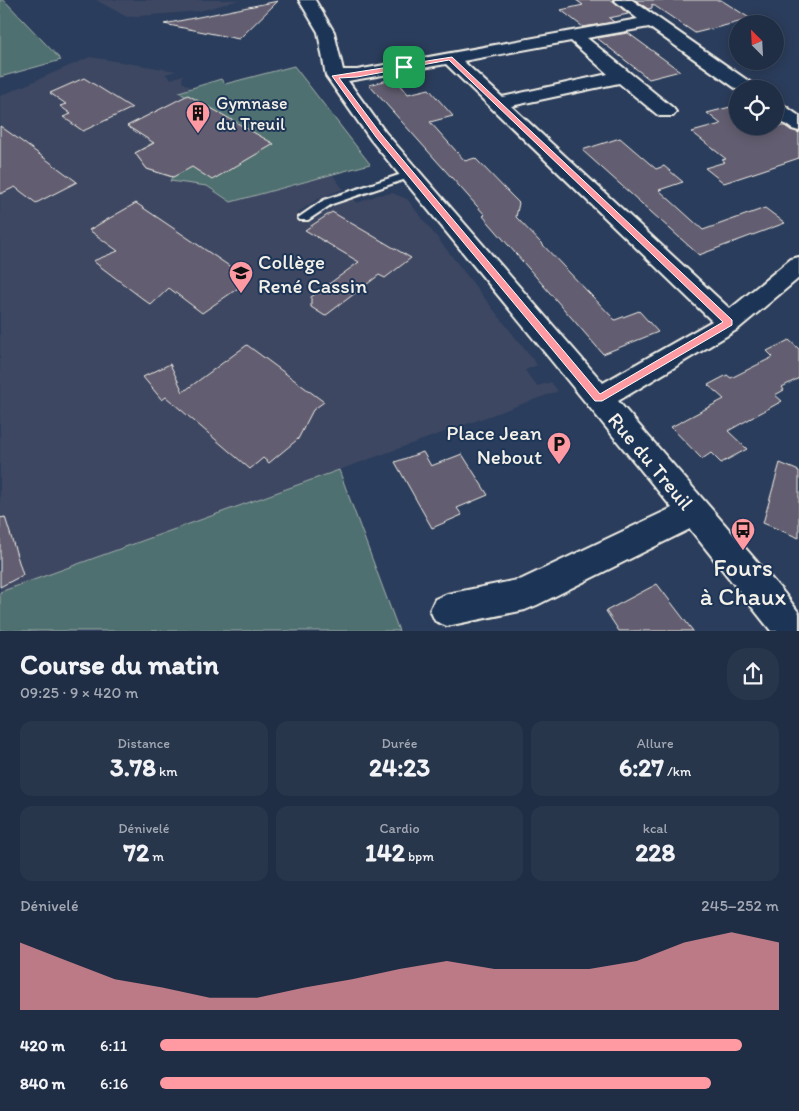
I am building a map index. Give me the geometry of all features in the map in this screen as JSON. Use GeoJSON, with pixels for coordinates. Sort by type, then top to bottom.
{"type":"FeatureCollection","features":[{"type":"Feature","properties":{"kind":"street","name":"Rue du Treuil"},"geometry":{"type":"LineString","coordinates":[[306,0],[326,32],[335,76],[378,136],[772,604],[791,631]]}},
{"type":"Feature","properties":{"kind":"street"},"geometry":{"type":"LineString","coordinates":[[622,0],[735,80]]}},
{"type":"Feature","properties":{"kind":"street"},"geometry":{"type":"LineString","coordinates":[[335,76],[357,75],[652,21]]}},
{"type":"Feature","properties":{"kind":"street"},"geometry":{"type":"LineString","coordinates":[[574,36],[666,112]]}},
{"type":"Feature","properties":{"kind":"street"},"geometry":{"type":"LineString","coordinates":[[450,58],[729,322]]}},
{"type":"Feature","properties":{"kind":"street"},"geometry":{"type":"LineString","coordinates":[[498,103],[622,77]]}},
{"type":"Feature","properties":{"kind":"street"},"geometry":{"type":"LineString","coordinates":[[784,114],[799,125]]}},
{"type":"Feature","properties":{"kind":"street"},"geometry":{"type":"LineString","coordinates":[[598,399],[729,322],[799,265]]}},
{"type":"Feature","properties":{"kind":"street"},"geometry":{"type":"LineString","coordinates":[[447,610],[525,594],[694,512]]}},
{"type":"Feature","properties":{"kind":"lane"},"geometry":{"type":"LineString","coordinates":[[304,218],[328,202],[411,174]]}},
{"type":"Feature","properties":{"kind":"shaded area"},"geometry":{"type":"Polygon","coordinates":[[[96,0],[239,0],[200,11],[127,17],[96,0]]]}},
{"type":"Feature","properties":{"kind":"shaded area","name":"Collège René Cassin"},"geometry":{"type":"Polygon","coordinates":[[[90,57],[176,71],[165,74],[171,79],[183,75],[182,82],[191,87],[179,92],[186,96],[154,143],[135,153],[146,168],[173,177],[170,181],[207,186],[231,202],[333,175],[343,189],[318,199],[297,213],[311,222],[335,206],[353,198],[357,203],[378,195],[392,193],[407,199],[537,365],[525,370],[531,379],[537,386],[551,382],[558,391],[0,592],[0,96],[90,57]]]}},
{"type":"Feature","properties":{"kind":"green space"},"geometry":{"type":"Polygon","coordinates":[[[0,0],[4,0],[61,60],[0,77],[0,0]]]}},
{"type":"Feature","properties":{"kind":"green space"},"geometry":{"type":"Polygon","coordinates":[[[294,66],[370,164],[231,202],[207,186],[170,181],[172,177],[147,169],[135,153],[154,142],[127,126],[186,97],[179,92],[221,79],[225,84],[294,66]]]}},
{"type":"Feature","properties":{"kind":"green space"},"geometry":{"type":"Polygon","coordinates":[[[339,470],[399,631],[0,631],[0,592],[339,470]]]}},
{"type":"Feature","properties":{"kind":"building"},"geometry":{"type":"Polygon","coordinates":[[[576,0],[612,0],[628,14],[609,18],[614,22],[583,27],[561,10],[583,5],[576,0]]]}},
{"type":"Feature","properties":{"kind":"building"},"geometry":{"type":"Polygon","coordinates":[[[635,0],[721,0],[745,15],[729,15],[729,24],[695,33],[652,4],[652,8],[648,9],[635,0]]]}},
{"type":"Feature","properties":{"kind":"building"},"geometry":{"type":"Polygon","coordinates":[[[278,1],[239,39],[164,24],[278,1]]]}},
{"type":"Feature","properties":{"kind":"building"},"geometry":{"type":"Polygon","coordinates":[[[628,33],[680,71],[649,79],[597,38],[628,33]]]}},
{"type":"Feature","properties":{"kind":"building"},"geometry":{"type":"Polygon","coordinates":[[[84,78],[132,108],[83,131],[63,117],[71,114],[60,106],[66,104],[50,93],[84,78]]]}},
{"type":"Feature","properties":{"kind":"building"},"geometry":{"type":"Polygon","coordinates":[[[395,78],[408,94],[429,89],[453,116],[430,122],[465,161],[475,158],[519,203],[516,217],[615,320],[639,311],[658,332],[603,354],[483,216],[485,215],[369,85],[395,78]]]}},
{"type":"Feature","properties":{"kind":"building","name":"Gymnase du Treuil"},"geometry":{"type":"Polygon","coordinates":[[[188,95],[274,144],[212,180],[192,167],[173,177],[147,169],[135,153],[154,143],[127,126],[188,95]]]}},
{"type":"Feature","properties":{"kind":"building"},"geometry":{"type":"Polygon","coordinates":[[[729,107],[729,135],[784,135],[785,126],[799,133],[799,158],[724,183],[705,168],[725,162],[722,160],[726,159],[692,132],[721,124],[707,113],[729,107]]]}},
{"type":"Feature","properties":{"kind":"building"},"geometry":{"type":"Polygon","coordinates":[[[0,126],[77,182],[36,203],[15,187],[0,194],[0,126]]]}},
{"type":"Feature","properties":{"kind":"building"},"geometry":{"type":"Polygon","coordinates":[[[620,138],[656,169],[664,166],[683,182],[659,190],[703,230],[765,208],[785,223],[699,255],[582,150],[620,138]]]}},
{"type":"Feature","properties":{"kind":"building"},"geometry":{"type":"Polygon","coordinates":[[[136,203],[250,280],[202,313],[169,288],[151,305],[93,261],[118,251],[89,230],[136,203]]]}},
{"type":"Feature","properties":{"kind":"building"},"geometry":{"type":"Polygon","coordinates":[[[332,212],[411,258],[385,278],[379,275],[325,316],[311,307],[311,297],[359,262],[305,230],[332,212]]]}},
{"type":"Feature","properties":{"kind":"building"},"geometry":{"type":"Polygon","coordinates":[[[789,340],[799,349],[799,378],[782,387],[784,390],[775,395],[782,401],[728,431],[747,449],[721,463],[711,453],[702,459],[671,427],[724,399],[708,385],[727,375],[731,378],[773,357],[767,351],[789,340]]]}},
{"type":"Feature","properties":{"kind":"building"},"geometry":{"type":"Polygon","coordinates":[[[247,345],[324,402],[313,410],[298,439],[269,463],[263,458],[250,469],[166,397],[162,400],[143,377],[170,364],[183,392],[247,345]]]}},
{"type":"Feature","properties":{"kind":"building"},"geometry":{"type":"Polygon","coordinates":[[[423,452],[431,466],[462,454],[488,495],[457,508],[462,515],[432,528],[395,462],[423,452]]]}},
{"type":"Feature","properties":{"kind":"building"},"geometry":{"type":"Polygon","coordinates":[[[780,463],[799,471],[799,538],[763,523],[780,463]]]}},
{"type":"Feature","properties":{"kind":"building"},"geometry":{"type":"Polygon","coordinates":[[[5,517],[23,575],[0,587],[0,518],[5,517]]]}},
{"type":"Feature","properties":{"kind":"building"},"geometry":{"type":"Polygon","coordinates":[[[657,584],[693,631],[619,631],[606,611],[657,584]]]}},
{"type":"Feature","properties":{"kind":"place","name":"Gymnase du Treuil"},"geometry":{"type":"Point","coordinates":[198,134]}},
{"type":"Feature","properties":{"kind":"place","name":"Collège René Cassin"},"geometry":{"type":"Point","coordinates":[241,294]}},
{"type":"Feature","properties":{"kind":"place","name":"Place Jean Nebout"},"geometry":{"type":"Point","coordinates":[559,465]}},
{"type":"Feature","properties":{"kind":"place","name":"Fours à Chaux"},"geometry":{"type":"Point","coordinates":[743,551]}},
{"type":"Feature","properties":{"kind":"route"},"geometry":{"type":"LineString","coordinates":[[450,58],[729,322],[598,399],[378,136],[335,76],[357,75],[404,67],[450,58]]}}]}
